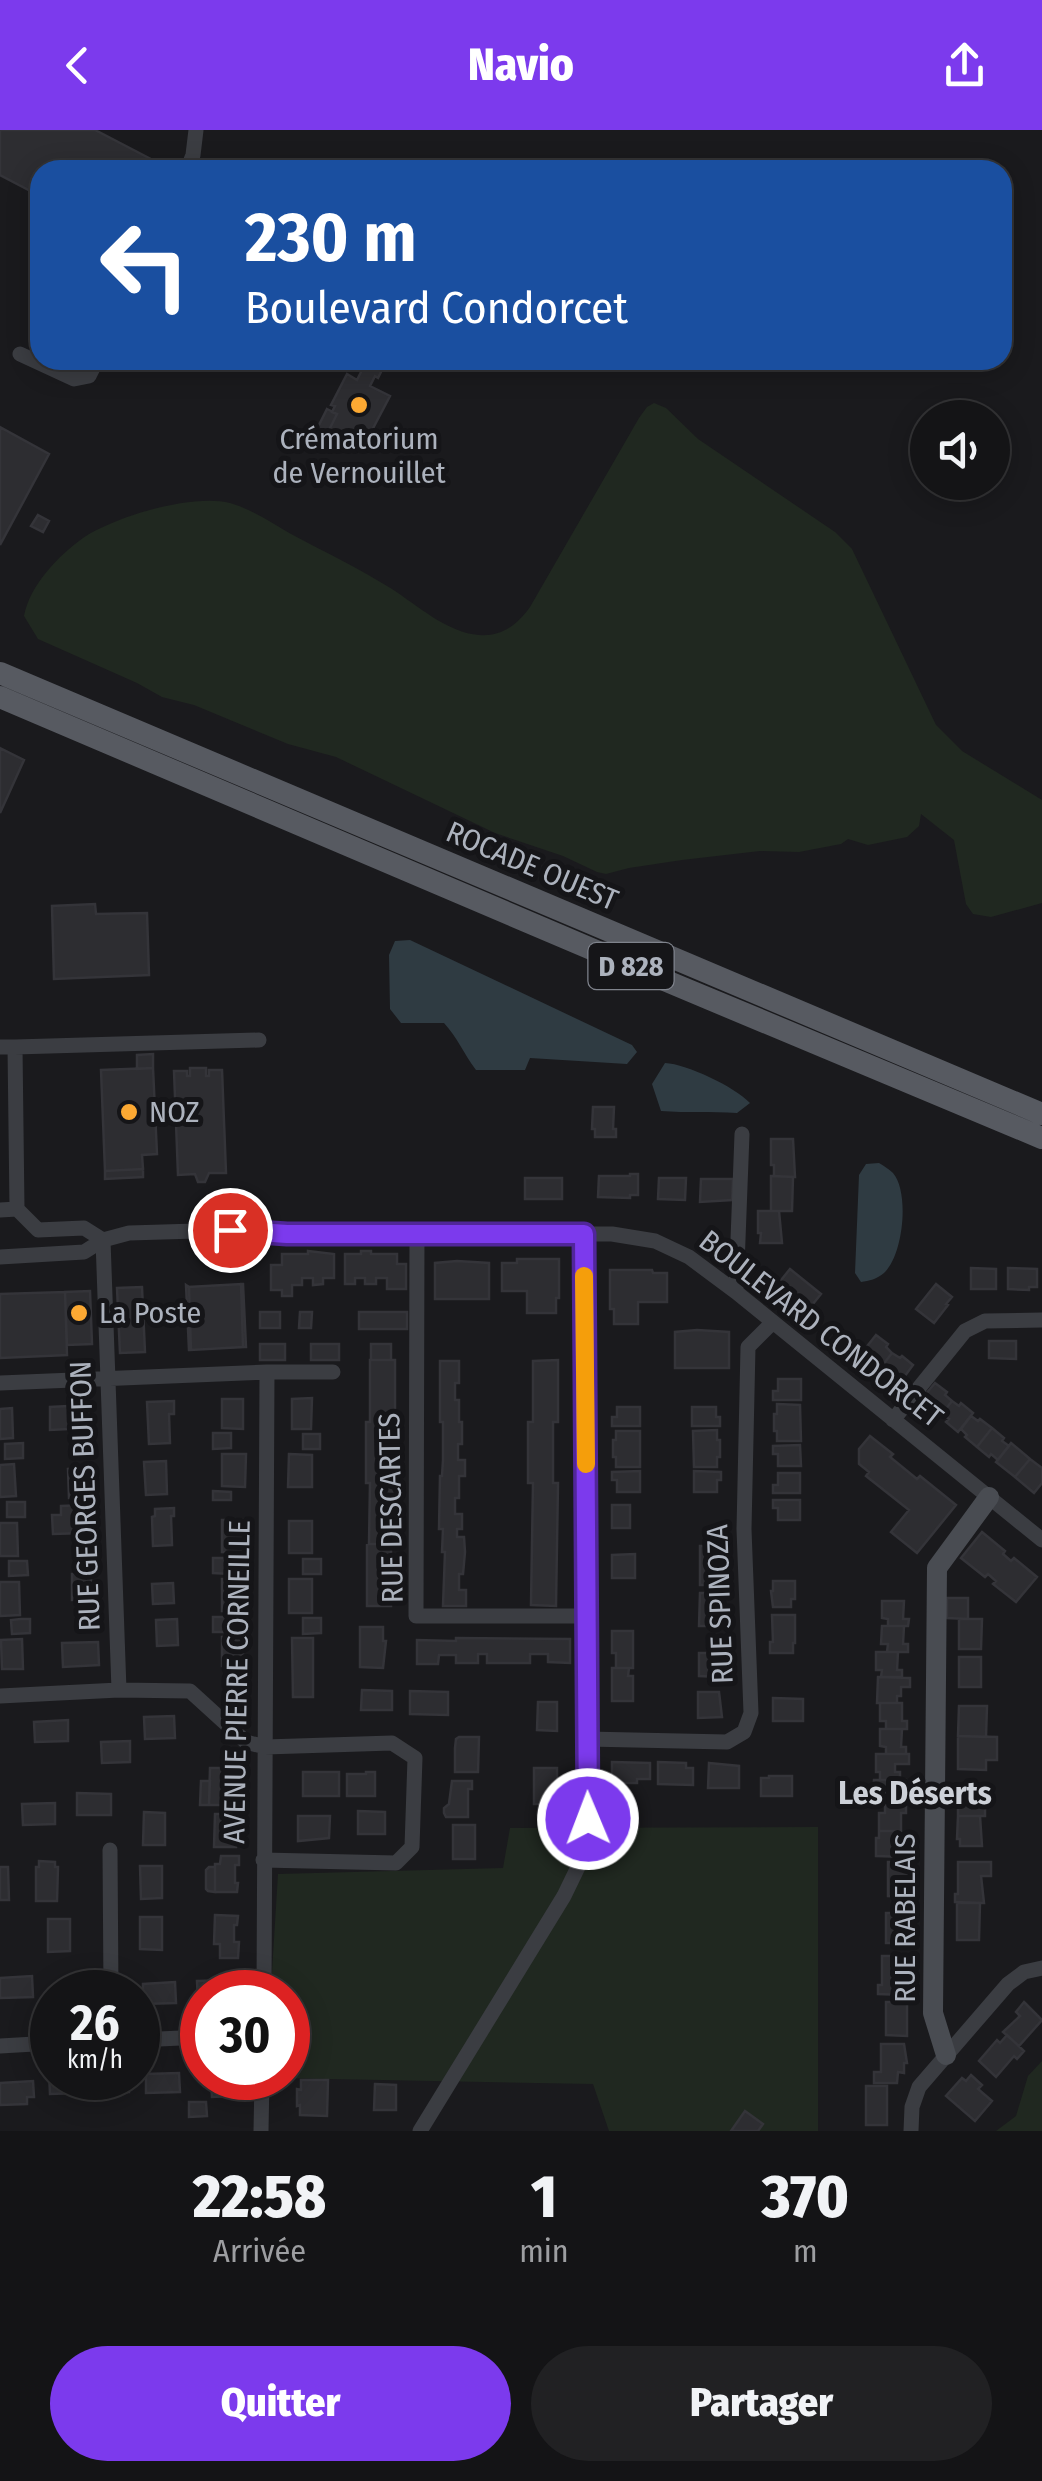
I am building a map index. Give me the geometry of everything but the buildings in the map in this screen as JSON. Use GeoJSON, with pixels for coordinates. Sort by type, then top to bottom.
{"type":"FeatureCollection","features":[{"type":"Feature","properties":{"kind":"main road","name":"ROCADE OUEST"},"geometry":{"type":"LineString","coordinates":[[0,672],[1042,1114]]}},
{"type":"Feature","properties":{"kind":"main road","name":"ROCADE OUEST"},"geometry":{"type":"LineString","coordinates":[[0,697],[1042,1138]]}},
{"type":"Feature","properties":{"kind":"street"},"geometry":{"type":"LineString","coordinates":[[191,160],[196,130]]}},
{"type":"Feature","properties":{"kind":"street"},"geometry":{"type":"LineString","coordinates":[[20,354],[30,359]]}},
{"type":"Feature","properties":{"kind":"street"},"geometry":{"type":"LineString","coordinates":[[55,370],[74,379],[89,376],[92,370]]}},
{"type":"Feature","properties":{"kind":"street"},"geometry":{"type":"LineString","coordinates":[[104,1240],[84,1228],[38,1230],[8,1210],[8,1047],[259,1040]]}},
{"type":"Feature","properties":{"kind":"street"},"geometry":{"type":"LineString","coordinates":[[736,1292],[742,1134]]}},
{"type":"Feature","properties":{"kind":"street","name":"BOULEVARD CONDORCET"},"geometry":{"type":"LineString","coordinates":[[0,1256],[84,1252],[104,1240],[129,1233],[230,1230],[287,1234],[612,1234],[655,1241],[689,1257],[736,1292],[1042,1540]]}},
{"type":"Feature","properties":{"kind":"street","name":"RUE DESCARTES"},"geometry":{"type":"LineString","coordinates":[[417,1234],[416,1616],[586,1616]]}},
{"type":"Feature","properties":{"kind":"street"},"geometry":{"type":"LineString","coordinates":[[420,2131],[580,1865],[588,1819],[584,1234]]}},
{"type":"Feature","properties":{"kind":"street","name":"RUE GEORGES BUFFON"},"geometry":{"type":"LineString","coordinates":[[104,1240],[119,1690]]}},
{"type":"Feature","properties":{"kind":"street"},"geometry":{"type":"LineString","coordinates":[[893,1420],[965,1331],[985,1321],[1042,1320]]}},
{"type":"Feature","properties":{"kind":"street","name":"RUE SPINOZA"},"geometry":{"type":"LineString","coordinates":[[587,1739],[727,1742],[744,1732],[751,1713],[744,1529],[748,1348],[772,1322]]}},
{"type":"Feature","properties":{"kind":"street","name":"AVENUE PIERRE CORNEILLE"},"geometry":{"type":"LineString","coordinates":[[264,1970],[268,1372]]}},
{"type":"Feature","properties":{"kind":"street"},"geometry":{"type":"LineString","coordinates":[[0,1383],[334,1372]]}},
{"type":"Feature","properties":{"kind":"street","name":"RUE RABELAIS"},"geometry":{"type":"LineString","coordinates":[[946,2056],[933,2013],[936,1568],[989,1497]]}},
{"type":"Feature","properties":{"kind":"street"},"geometry":{"type":"LineString","coordinates":[[0,1696],[190,1691],[246,1742],[265,1746],[392,1743],[414,1758],[412,1847],[396,1863],[263,1860]]}},
{"type":"Feature","properties":{"kind":"street"},"geometry":{"type":"LineString","coordinates":[[110,1850],[111,1970]]}},
{"type":"Feature","properties":{"kind":"street"},"geometry":{"type":"LineString","coordinates":[[911,2131],[912,2107],[919,2086],[1008,1984],[1024,1972],[1042,1968]]}},
{"type":"Feature","properties":{"kind":"street"},"geometry":{"type":"LineString","coordinates":[[0,2046],[30,2045]]}},
{"type":"Feature","properties":{"kind":"street"},"geometry":{"type":"LineString","coordinates":[[260,2131],[261,2100]]}},
{"type":"Feature","properties":{"kind":"shaded area"},"geometry":{"type":"Polygon","coordinates":[[[654,403],[666,408],[698,439],[835,532],[852,549],[936,725],[962,751],[1042,800],[1042,903],[991,917],[973,914],[966,904],[954,840],[921,814],[919,826],[907,837],[868,845],[848,839],[841,844],[799,852],[760,851],[606,874],[597,872],[495,833],[336,757],[288,744],[194,705],[162,697],[38,639],[24,616],[32,593],[46,572],[83,538],[114,522],[154,509],[214,501],[230,503],[261,517],[456,629],[479,635],[502,632],[530,607],[639,418],[654,403]]]}},
{"type":"Feature","properties":{"kind":"shaded area"},"geometry":{"type":"Polygon","coordinates":[[[410,940],[632,1045],[637,1052],[627,1064],[530,1058],[525,1070],[476,1070],[444,1023],[401,1023],[390,1009],[389,955],[395,941],[410,940]]]}},
{"type":"Feature","properties":{"kind":"shaded area"},"geometry":{"type":"Polygon","coordinates":[[[665,1063],[710,1077],[750,1103],[737,1113],[661,1111],[652,1084],[665,1063]]]}},
{"type":"Feature","properties":{"kind":"shaded area"},"geometry":{"type":"Polygon","coordinates":[[[879,1163],[898,1182],[903,1209],[900,1239],[884,1273],[861,1282],[855,1273],[859,1175],[866,1164],[879,1163]]]}},
{"type":"Feature","properties":{"kind":"shaded area"},"geometry":{"type":"Polygon","coordinates":[[[818,1827],[818,2131],[609,2131],[593,2084],[310,2079],[310,1970],[272,1970],[278,1874],[503,1868],[510,1828],[818,1827]]]}},
{"type":"Feature","properties":{"kind":"shaded area"},"geometry":{"type":"Polygon","coordinates":[[[1042,2061],[1042,2131],[996,2131],[1016,2116],[1028,2076],[1042,2061]]]}},
{"type":"Feature","properties":{"kind":"slow traffic"},"geometry":{"type":"LineString","coordinates":[[584,1276],[586,1464]]}},
{"type":"Feature","properties":{"kind":"place","name":"Crématorium de Vernouillet"},"geometry":{"type":"Point","coordinates":[359,405]}},
{"type":"Feature","properties":{"kind":"place","name":"NOZ"},"geometry":{"type":"Point","coordinates":[129,1112]}},
{"type":"Feature","properties":{"kind":"place","name":"La Poste"},"geometry":{"type":"Point","coordinates":[79,1313]}},
{"type":"Feature","properties":{"kind":"district","name":"Les Déserts"},"geometry":{"type":"Point","coordinates":[915,1793]}},
{"type":"Feature","properties":{"kind":"route"},"geometry":{"type":"LineString","coordinates":[[230,1230],[287,1234],[584,1234],[588,1819]]}}]}
